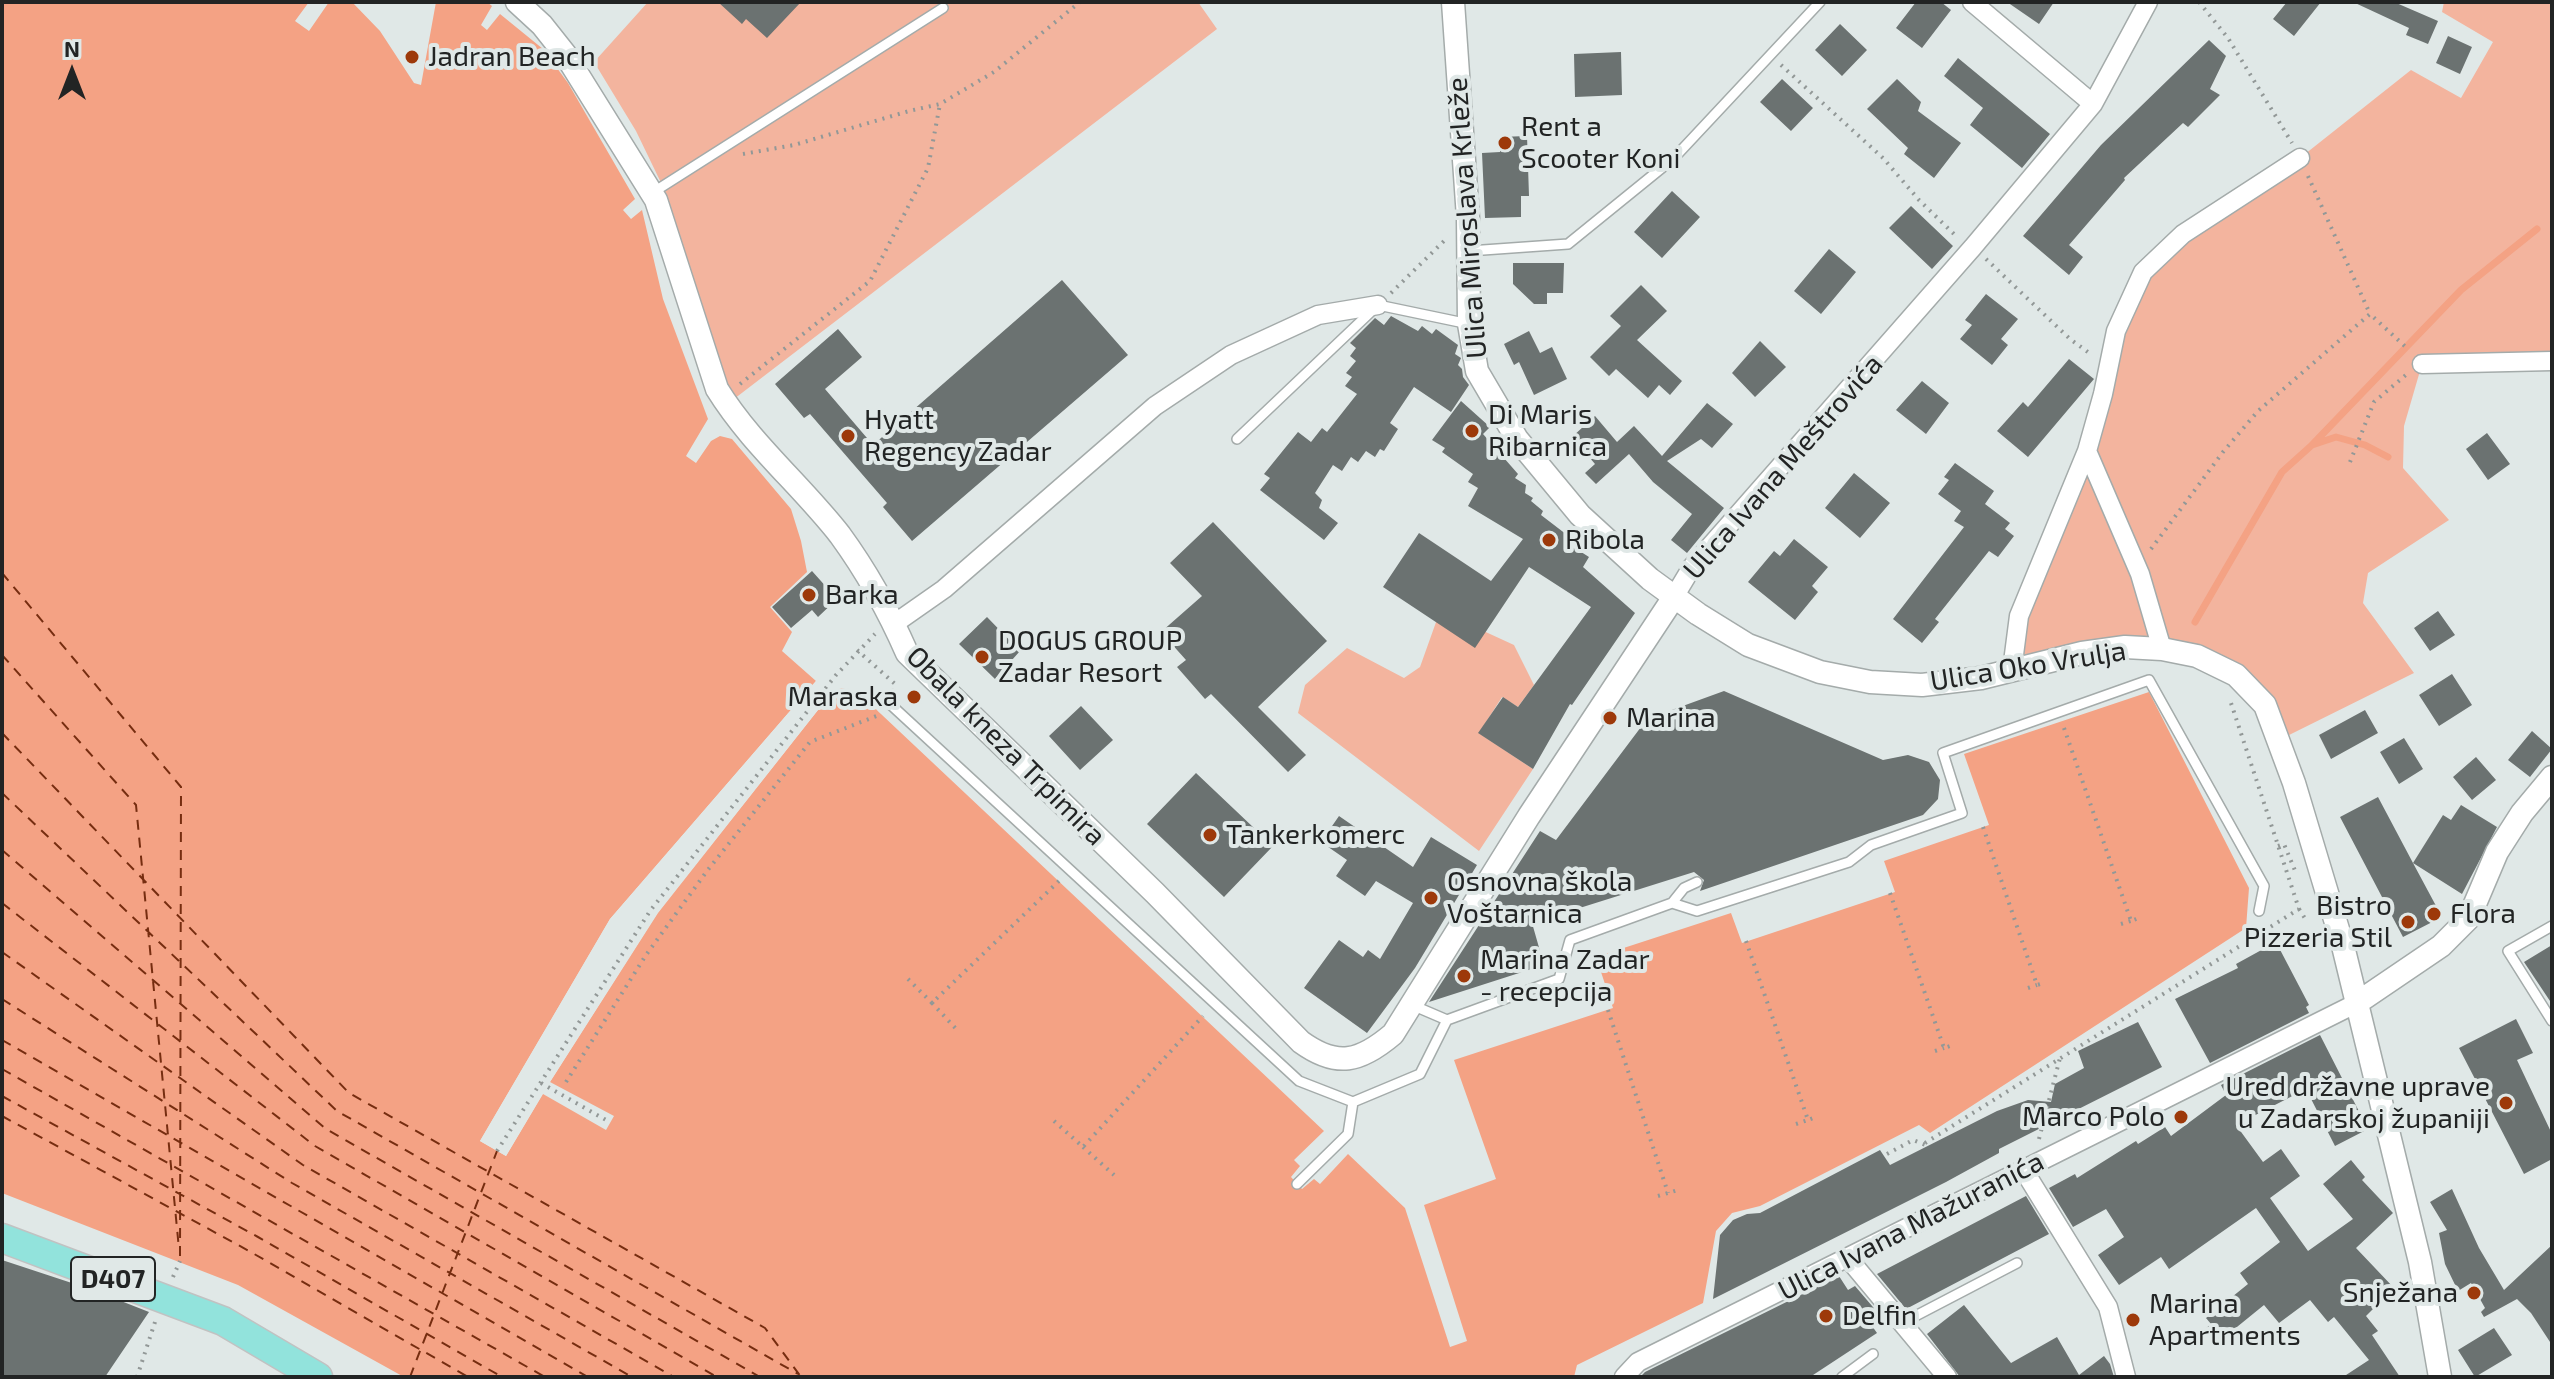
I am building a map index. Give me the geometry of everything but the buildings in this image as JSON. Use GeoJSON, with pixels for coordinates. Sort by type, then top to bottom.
{"type":"FeatureCollection","features":[{"type":"Feature","properties":{"kind":"main road","name":"D407"},"geometry":{"type":"LineString","coordinates":[[2,1238],[223,1321],[318,1377]]}},
{"type":"Feature","properties":{"kind":"street","name":"Obala kneza Trpimira"},"geometry":{"type":"LineString","coordinates":[[517,2],[542,25],[565,54],[652,193],[670,238],[722,398],[734,417],[840,535],[876,591],[907,653],[1155,893],[1301,1042],[1319,1054],[1335,1059],[1351,1059]]}},
{"type":"Feature","properties":{"kind":"street","name":"Ulica Miroslava Krleže"},"geometry":{"type":"LineString","coordinates":[[1453,2],[1468,218],[1469,324],[1477,371],[1517,439],[1580,515],[1674,597]]}},
{"type":"Feature","properties":{"kind":"street"},"geometry":{"type":"LineString","coordinates":[[1972,2],[2093,104]]}},
{"type":"Feature","properties":{"kind":"street","name":"Ulica Ivana Meštrovića"},"geometry":{"type":"LineString","coordinates":[[1351,1059],[1368,1053],[1393,1034],[1529,816],[1692,567],[1973,247],[2093,104],[2148,2]]}},
{"type":"Feature","properties":{"kind":"street"},"geometry":{"type":"LineString","coordinates":[[2012,670],[2019,616],[2087,451],[2116,331],[2143,272],[2183,234],[2300,158]]}},
{"type":"Feature","properties":{"kind":"street"},"geometry":{"type":"LineString","coordinates":[[893,621],[944,589],[1155,406],[1231,355],[1318,315],[1378,305]]}},
{"type":"Feature","properties":{"kind":"street"},"geometry":{"type":"LineString","coordinates":[[2418,360],[2552,361]]}},
{"type":"Feature","properties":{"kind":"street"},"geometry":{"type":"LineString","coordinates":[[2087,451],[2136,565],[2162,649]]}},
{"type":"Feature","properties":{"kind":"street","name":"Ulica Oko Vrulja"},"geometry":{"type":"LineString","coordinates":[[1674,597],[1748,645],[1820,672],[1870,682],[1922,685],[1981,678],[2082,653],[2125,647],[2162,649],[2197,656],[2236,675],[2265,705],[2326,884],[2420,1262],[2440,1377]]}},
{"type":"Feature","properties":{"kind":"street","name":"Ulica Ivana Mažuranića"},"geometry":{"type":"LineString","coordinates":[[1624,1377],[1638,1362],[2357,1003],[2441,946],[2469,918],[2497,852],[2522,813],[2550,787]]}},
{"type":"Feature","properties":{"kind":"street"},"geometry":{"type":"LineString","coordinates":[[2027,1167],[2108,1307],[2126,1377]]}},
{"type":"Feature","properties":{"kind":"street"},"geometry":{"type":"LineString","coordinates":[[1847,1257],[1947,1377]]}},
{"type":"Feature","properties":{"kind":"lane"},"geometry":{"type":"LineString","coordinates":[[1469,251],[1568,244],[1674,158],[1820,2]]}},
{"type":"Feature","properties":{"kind":"lane"},"geometry":{"type":"LineString","coordinates":[[652,193],[943,8]]}},
{"type":"Feature","properties":{"kind":"lane"},"geometry":{"type":"LineString","coordinates":[[1237,439],[1378,305],[1469,324]]}},
{"type":"Feature","properties":{"kind":"lane"},"geometry":{"type":"LineString","coordinates":[[1672,903],[1697,911],[1849,862],[1871,845],[1962,813],[1943,753],[2149,680],[2264,886],[2259,911]]}},
{"type":"Feature","properties":{"kind":"lane"},"geometry":{"type":"LineString","coordinates":[[890,704],[1299,1081],[1353,1102],[1420,1074],[1447,1020]]}},
{"type":"Feature","properties":{"kind":"lane"},"geometry":{"type":"LineString","coordinates":[[1412,1005],[1447,1020],[1559,979],[1570,940],[1672,903],[1684,888],[1697,882]]}},
{"type":"Feature","properties":{"kind":"lane"},"geometry":{"type":"LineString","coordinates":[[2552,926],[2508,951],[2552,1021]]}},
{"type":"Feature","properties":{"kind":"lane"},"geometry":{"type":"LineString","coordinates":[[1297,1184],[1348,1134],[1353,1102]]}},
{"type":"Feature","properties":{"kind":"lane"},"geometry":{"type":"LineString","coordinates":[[1902,1323],[2017,1263]]}},
{"type":"Feature","properties":{"kind":"lane"},"geometry":{"type":"LineString","coordinates":[[1842,1377],[1873,1354]]}},
{"type":"Feature","properties":{"kind":"path"},"geometry":{"type":"LineString","coordinates":[[738,155],[794,145],[940,104],[994,72],[1080,2]]}},
{"type":"Feature","properties":{"kind":"path"},"geometry":{"type":"LineString","coordinates":[[2199,2],[2228,38],[2286,129],[2370,314],[2418,360],[2374,402],[2350,462]]}},
{"type":"Feature","properties":{"kind":"path"},"geometry":{"type":"LineString","coordinates":[[1770,55],[1883,158],[1959,240],[1973,247],[2070,339]]}},
{"type":"Feature","properties":{"kind":"path"},"geometry":{"type":"LineString","coordinates":[[722,398],[870,281],[928,168],[940,104]]}},
{"type":"Feature","properties":{"kind":"path"},"geometry":{"type":"LineString","coordinates":[[1378,305],[1468,218]]}},
{"type":"Feature","properties":{"kind":"path"},"geometry":{"type":"LineString","coordinates":[[2136,565],[2160,539],[2223,452],[2258,411],[2370,314]]}},
{"type":"Feature","properties":{"kind":"path"},"geometry":{"type":"LineString","coordinates":[[497,1151],[650,911],[857,650],[893,621]]}},
{"type":"Feature","properties":{"kind":"path"},"geometry":{"type":"LineString","coordinates":[[857,650],[895,684],[890,704]]}},
{"type":"Feature","properties":{"kind":"path"},"geometry":{"type":"LineString","coordinates":[[2229,690],[2230,703],[2299,909],[2306,920]]}},
{"type":"Feature","properties":{"kind":"path"},"geometry":{"type":"LineString","coordinates":[[566,1082],[672,919],[810,742],[881,714]]}},
{"type":"Feature","properties":{"kind":"path"},"geometry":{"type":"LineString","coordinates":[[2062,722],[2131,921]]}},
{"type":"Feature","properties":{"kind":"path"},"geometry":{"type":"LineString","coordinates":[[1983,827],[2037,985]]}},
{"type":"Feature","properties":{"kind":"path"},"geometry":{"type":"LineString","coordinates":[[932,1003],[1060,880]]}},
{"type":"Feature","properties":{"kind":"path"},"geometry":{"type":"LineString","coordinates":[[1890,893],[1944,1048]]}},
{"type":"Feature","properties":{"kind":"path"},"geometry":{"type":"LineString","coordinates":[[1887,1154],[1913,1140],[1926,1145],[2061,1056],[2299,909]]}},
{"type":"Feature","properties":{"kind":"path"},"geometry":{"type":"LineString","coordinates":[[2121,924],[2139,918]]}},
{"type":"Feature","properties":{"kind":"path"},"geometry":{"type":"LineString","coordinates":[[1746,941],[1808,1120]]}},
{"type":"Feature","properties":{"kind":"path"},"geometry":{"type":"LineString","coordinates":[[908,979],[959,1032]]}},
{"type":"Feature","properties":{"kind":"path"},"geometry":{"type":"LineString","coordinates":[[2028,988],[2044,983]]}},
{"type":"Feature","properties":{"kind":"path"},"geometry":{"type":"LineString","coordinates":[[1608,1010],[1668,1193]]}},
{"type":"Feature","properties":{"kind":"path"},"geometry":{"type":"LineString","coordinates":[[1083,1147],[1203,1016]]}},
{"type":"Feature","properties":{"kind":"path"},"geometry":{"type":"LineString","coordinates":[[1935,1051],[1953,1045]]}},
{"type":"Feature","properties":{"kind":"path"},"geometry":{"type":"LineString","coordinates":[[2027,1167],[2061,1056]]}},
{"type":"Feature","properties":{"kind":"path"},"geometry":{"type":"LineString","coordinates":[[541,1083],[606,1120]]}},
{"type":"Feature","properties":{"kind":"path"},"geometry":{"type":"LineString","coordinates":[[1796,1124],[1816,1117]]}},
{"type":"Feature","properties":{"kind":"path"},"geometry":{"type":"LineString","coordinates":[[1054,1121],[1114,1175]]}},
{"type":"Feature","properties":{"kind":"path"},"geometry":{"type":"LineString","coordinates":[[1658,1196],[1678,1190]]}},
{"type":"Feature","properties":{"kind":"path"},"geometry":{"type":"LineString","coordinates":[[137,1377],[150,1335]]}},
{"type":"Feature","properties":{"kind":"shaded area"},"geometry":{"type":"Polygon","coordinates":[[[2,2],[309,2],[295,21],[309,31],[329,2],[352,2],[380,31],[414,83],[421,85],[436,2],[487,2],[492,6],[481,25],[487,30],[500,14],[543,49],[568,83],[635,199],[623,210],[631,219],[642,210],[663,299],[708,419],[686,456],[696,463],[711,441],[720,436],[732,439],[791,509],[807,572],[770,607],[792,632],[782,651],[816,681],[610,919],[480,1141],[506,1156],[543,1094],[606,1130],[614,1116],[550,1082],[658,913],[833,691],[840,689],[853,690],[865,698],[1324,1131],[1294,1160],[1300,1166],[1291,1177],[1302,1189],[1314,1179],[1320,1184],[1348,1154],[1405,1208],[1450,1347],[1467,1341],[1424,1205],[1496,1179],[1454,1060],[1613,1008],[1596,957],[1731,913],[1742,943],[1895,892],[1884,861],[1989,825],[1964,754],[2149,692],[2249,888],[2246,928],[1930,1133],[1919,1125],[1760,1206],[1732,1213],[1716,1231],[1703,1303],[1577,1365],[1574,1377],[404,1377],[238,1285],[2,1193],[2,2]]]}},
{"type":"Feature","properties":{"kind":"shaded area"},"geometry":{"type":"Polygon","coordinates":[[[648,2],[1198,2],[1217,29],[734,399],[726,386],[665,191],[636,131],[594,62],[648,2]]]}},
{"type":"Feature","properties":{"kind":"shaded area"},"geometry":{"type":"Polygon","coordinates":[[[2444,2],[2552,2],[2552,361],[2422,364],[2404,426],[2403,468],[2449,520],[2368,573],[2363,603],[2414,673],[2279,740],[2235,675],[2162,649],[2012,670],[2019,616],[2143,272],[2300,158],[2411,70],[2461,98],[2493,42],[2442,12],[2444,2]]]}},
{"type":"Feature","properties":{"kind":"shaded area"},"geometry":{"type":"Polygon","coordinates":[[[1440,611],[1514,645],[1534,685],[1518,707],[1502,697],[1479,733],[1533,769],[1479,851],[1298,713],[1305,685],[1347,648],[1404,678],[1420,667],[1440,611]]]}},
{"type":"Feature","properties":{"kind":"pier"},"geometry":{"type":"Polygon","coordinates":[[[816,681],[819,683],[613,922],[485,1139],[505,1151],[539,1091],[545,1090],[506,1156],[480,1141],[610,919],[816,681]]]}},
{"type":"Feature","properties":{"kind":"pier"},"geometry":{"type":"Polygon","coordinates":[[[829,689],[833,691],[658,912],[548,1085],[547,1079],[655,910],[829,689]]]}},
{"type":"Feature","properties":{"kind":"waterway"},"geometry":{"type":"LineString","coordinates":[[2312,445],[2461,290],[2537,229]]}},
{"type":"Feature","properties":{"kind":"waterway"},"geometry":{"type":"LineString","coordinates":[[2195,622],[2282,472],[2312,445],[2336,437],[2365,445],[2388,457]]}},
{"type":"Feature","properties":{"kind":"ferry route"},"geometry":{"type":"LineString","coordinates":[[2,573],[181,787],[180,1261]]}},
{"type":"Feature","properties":{"kind":"ferry route"},"geometry":{"type":"LineString","coordinates":[[2,655],[136,805],[179,1249]]}},
{"type":"Feature","properties":{"kind":"ferry route"},"geometry":{"type":"LineString","coordinates":[[2,733],[349,1093],[765,1328],[801,1377]]}},
{"type":"Feature","properties":{"kind":"ferry route"},"geometry":{"type":"LineString","coordinates":[[2,793],[337,1111],[798,1374]]}},
{"type":"Feature","properties":{"kind":"ferry route"},"geometry":{"type":"LineString","coordinates":[[2,850],[326,1129],[760,1377]]}},
{"type":"Feature","properties":{"kind":"ferry route"},"geometry":{"type":"LineString","coordinates":[[2,903],[315,1146],[717,1377]]}},
{"type":"Feature","properties":{"kind":"ferry route"},"geometry":{"type":"LineString","coordinates":[[2,952],[303,1165],[674,1377]]}},
{"type":"Feature","properties":{"kind":"ferry route"},"geometry":{"type":"LineString","coordinates":[[2,999],[292,1183],[632,1377]]}},
{"type":"Feature","properties":{"kind":"ferry route"},"geometry":{"type":"LineString","coordinates":[[2,1040],[588,1377]]}},
{"type":"Feature","properties":{"kind":"ferry route"},"geometry":{"type":"LineString","coordinates":[[2,1069],[545,1377]]}},
{"type":"Feature","properties":{"kind":"ferry route"},"geometry":{"type":"LineString","coordinates":[[2,1096],[258,1237],[502,1377]]}},
{"type":"Feature","properties":{"kind":"ferry route"},"geometry":{"type":"LineString","coordinates":[[2,1116],[249,1251],[468,1377]]}},
{"type":"Feature","properties":{"kind":"ferry route"},"geometry":{"type":"LineString","coordinates":[[410,1377],[497,1151]]}},
{"type":"Feature","properties":{"kind":"place","name":"Jadran Beach"},"geometry":{"type":"Point","coordinates":[412,57]}},
{"type":"Feature","properties":{"kind":"place","name":"Rent a Scooter Koni"},"geometry":{"type":"Point","coordinates":[1505,143]}},
{"type":"Feature","properties":{"kind":"place","name":"Di Maris Ribarnica"},"geometry":{"type":"Point","coordinates":[1472,431]}},
{"type":"Feature","properties":{"kind":"place","name":"Hyatt Regency Zadar"},"geometry":{"type":"Point","coordinates":[848,436]}},
{"type":"Feature","properties":{"kind":"place","name":"Ribola"},"geometry":{"type":"Point","coordinates":[1549,540]}},
{"type":"Feature","properties":{"kind":"place","name":"Barka"},"geometry":{"type":"Point","coordinates":[809,595]}},
{"type":"Feature","properties":{"kind":"place","name":"DOGUS GROUP Zadar Resort"},"geometry":{"type":"Point","coordinates":[982,657]}},
{"type":"Feature","properties":{"kind":"place","name":"Maraska"},"geometry":{"type":"Point","coordinates":[914,697]}},
{"type":"Feature","properties":{"kind":"place","name":"Marina"},"geometry":{"type":"Point","coordinates":[1610,718]}},
{"type":"Feature","properties":{"kind":"place","name":"Tankerkomerc"},"geometry":{"type":"Point","coordinates":[1210,835]}},
{"type":"Feature","properties":{"kind":"place","name":"Osnovna škola Voštarnica"},"geometry":{"type":"Point","coordinates":[1431,898]}},
{"type":"Feature","properties":{"kind":"place","name":"Flora"},"geometry":{"type":"Point","coordinates":[2434,914]}},
{"type":"Feature","properties":{"kind":"place","name":"Bistro Pizzeria Stil"},"geometry":{"type":"Point","coordinates":[2408,922]}},
{"type":"Feature","properties":{"kind":"place","name":"Marina Zadar - recepcija"},"geometry":{"type":"Point","coordinates":[1464,976]}},
{"type":"Feature","properties":{"kind":"place","name":"Ured državne uprave u Zadarskoj županiji"},"geometry":{"type":"Point","coordinates":[2506,1103]}},
{"type":"Feature","properties":{"kind":"place","name":"Marco Polo"},"geometry":{"type":"Point","coordinates":[2181,1117]}},
{"type":"Feature","properties":{"kind":"place","name":"Snježana"},"geometry":{"type":"Point","coordinates":[2474,1293]}},
{"type":"Feature","properties":{"kind":"place","name":"Delfin"},"geometry":{"type":"Point","coordinates":[1826,1316]}},
{"type":"Feature","properties":{"kind":"place","name":"Marina Apartments"},"geometry":{"type":"Point","coordinates":[2133,1320]}}]}
